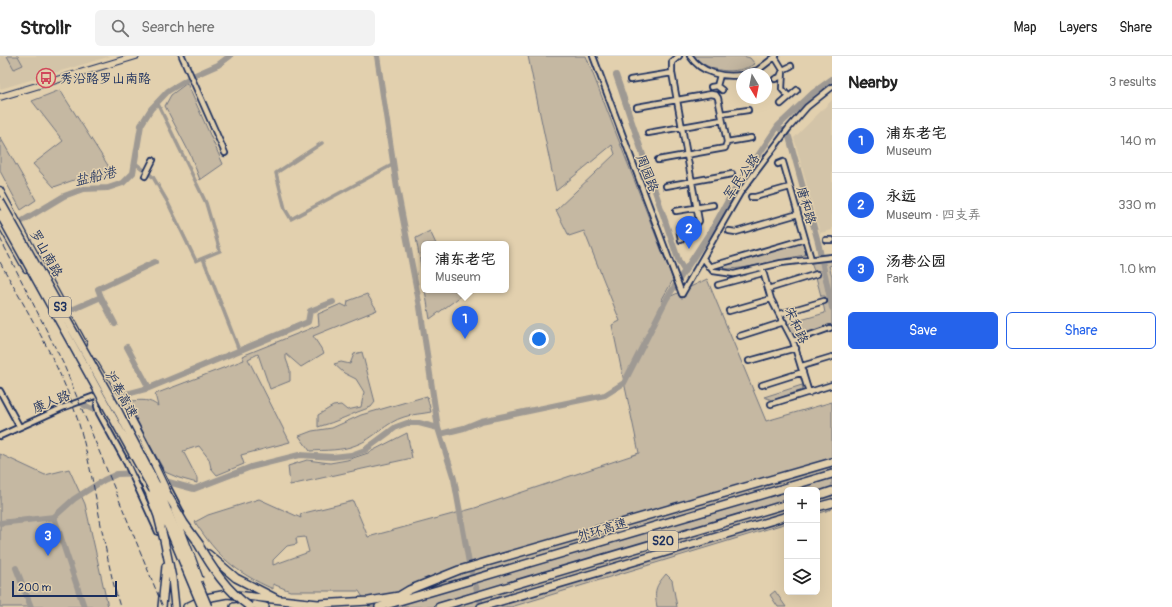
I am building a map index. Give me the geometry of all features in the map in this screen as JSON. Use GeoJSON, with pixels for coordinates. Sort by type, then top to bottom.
{"type":"FeatureCollection","features":[{"type":"Feature","properties":{"kind":"highway","name":"沪奉高速"},"geometry":{"type":"LineString","coordinates":[[0,201],[164,501],[209,607]]}},
{"type":"Feature","properties":{"kind":"highway","name":"沪奉高速"},"geometry":{"type":"LineString","coordinates":[[0,214],[116,415],[153,490],[201,607]]}},
{"type":"Feature","properties":{"kind":"highway"},"geometry":{"type":"LineString","coordinates":[[116,415],[158,516],[172,578],[175,607]]}},
{"type":"Feature","properties":{"kind":"highway"},"geometry":{"type":"LineString","coordinates":[[116,415],[140,444],[180,516],[218,577],[230,591],[250,607]]}},
{"type":"Feature","properties":{"kind":"highway"},"geometry":{"type":"LineString","coordinates":[[399,596],[409,590],[483,562],[832,462]]}},
{"type":"Feature","properties":{"kind":"highway","name":"外环高速"},"geometry":{"type":"LineString","coordinates":[[379,607],[832,474]]}},
{"type":"Feature","properties":{"kind":"highway"},"geometry":{"type":"LineString","coordinates":[[820,495],[832,491]]}},
{"type":"Feature","properties":{"kind":"highway"},"geometry":{"type":"LineString","coordinates":[[820,506],[832,503]]}},
{"type":"Feature","properties":{"kind":"highway","name":"S20"},"geometry":{"type":"LineString","coordinates":[[440,607],[784,505]]}},
{"type":"Feature","properties":{"kind":"highway"},"geometry":{"type":"LineString","coordinates":[[481,607],[784,517]]}},
{"type":"Feature","properties":{"kind":"highway"},"geometry":{"type":"LineString","coordinates":[[162,607],[166,578],[164,540]]}},
{"type":"Feature","properties":{"kind":"highway"},"geometry":{"type":"LineString","coordinates":[[197,542],[236,578],[279,600]]}},
{"type":"Feature","properties":{"kind":"highway"},"geometry":{"type":"LineString","coordinates":[[187,607],[206,598],[227,594],[304,603],[334,604],[369,601],[399,596],[410,598]]}},
{"type":"Feature","properties":{"kind":"highway"},"geometry":{"type":"LineString","coordinates":[[234,607],[254,605],[265,607]]}},
{"type":"Feature","properties":{"kind":"main road"},"geometry":{"type":"LineString","coordinates":[[0,97],[136,56]]}},
{"type":"Feature","properties":{"kind":"main road","name":"罗山南路"},"geometry":{"type":"LineString","coordinates":[[0,190],[73,324],[156,465],[209,607]]}},
{"type":"Feature","properties":{"kind":"main road","name":"罗山南路"},"geometry":{"type":"LineString","coordinates":[[0,223],[61,329],[109,407],[138,460],[201,607]]}},
{"type":"Feature","properties":{"kind":"street"},"geometry":{"type":"LineString","coordinates":[[182,56],[224,153]]}},
{"type":"Feature","properties":{"kind":"street","name":"周园路"},"geometry":{"type":"LineString","coordinates":[[593,56],[683,292]]}},
{"type":"Feature","properties":{"kind":"street"},"geometry":{"type":"LineString","coordinates":[[679,56],[672,62],[672,73],[692,181],[698,224],[679,228],[681,240]]}},
{"type":"Feature","properties":{"kind":"street"},"geometry":{"type":"LineString","coordinates":[[690,56],[700,67],[720,75],[736,74]]}},
{"type":"Feature","properties":{"kind":"street"},"geometry":{"type":"LineString","coordinates":[[761,68],[775,57],[783,70],[782,89],[789,97]]}},
{"type":"Feature","properties":{"kind":"street"},"geometry":{"type":"LineString","coordinates":[[775,79],[780,77],[783,70],[791,66]]}},
{"type":"Feature","properties":{"kind":"street"},"geometry":{"type":"LineString","coordinates":[[630,80],[672,73]]}},
{"type":"Feature","properties":{"kind":"street"},"geometry":{"type":"LineString","coordinates":[[717,86],[720,75]]}},
{"type":"Feature","properties":{"kind":"street"},"geometry":{"type":"LineString","coordinates":[[711,87],[717,86],[722,90]]}},
{"type":"Feature","properties":{"kind":"street","name":"军民公路"},"geometry":{"type":"LineString","coordinates":[[683,292],[740,193],[788,129],[807,107],[832,87]]}},
{"type":"Feature","properties":{"kind":"street"},"geometry":{"type":"LineString","coordinates":[[781,104],[797,90]]}},
{"type":"Feature","properties":{"kind":"street"},"geometry":{"type":"LineString","coordinates":[[637,107],[714,94],[718,98],[726,142],[725,148],[658,160]]}},
{"type":"Feature","properties":{"kind":"street"},"geometry":{"type":"LineString","coordinates":[[721,114],[748,110]]}},
{"type":"Feature","properties":{"kind":"street"},"geometry":{"type":"LineString","coordinates":[[648,134],[722,120]]}},
{"type":"Feature","properties":{"kind":"street"},"geometry":{"type":"LineString","coordinates":[[726,142],[751,138]]}},
{"type":"Feature","properties":{"kind":"street"},"geometry":{"type":"LineString","coordinates":[[145,176],[153,160]]}},
{"type":"Feature","properties":{"kind":"street","name":"唐和路"},"geometry":{"type":"LineString","coordinates":[[778,164],[783,162],[812,259]]}},
{"type":"Feature","properties":{"kind":"street"},"geometry":{"type":"LineString","coordinates":[[666,186],[732,174]]}},
{"type":"Feature","properties":{"kind":"street"},"geometry":{"type":"LineString","coordinates":[[751,197],[790,187]]}},
{"type":"Feature","properties":{"kind":"street"},"geometry":{"type":"LineString","coordinates":[[676,211],[714,205]]}},
{"type":"Feature","properties":{"kind":"street"},"geometry":{"type":"LineString","coordinates":[[729,231],[736,232],[798,214]]}},
{"type":"Feature","properties":{"kind":"street"},"geometry":{"type":"LineString","coordinates":[[709,267],[805,239]]}},
{"type":"Feature","properties":{"kind":"street"},"geometry":{"type":"LineString","coordinates":[[826,240],[832,240]]}},
{"type":"Feature","properties":{"kind":"street"},"geometry":{"type":"LineString","coordinates":[[703,258],[709,267],[719,273],[734,274],[763,270],[812,259],[832,257]]}},
{"type":"Feature","properties":{"kind":"street"},"geometry":{"type":"LineString","coordinates":[[718,285],[763,270]]}},
{"type":"Feature","properties":{"kind":"street","name":"宋和路"},"geometry":{"type":"LineString","coordinates":[[763,270],[771,298],[796,348],[809,392]]}},
{"type":"Feature","properties":{"kind":"street"},"geometry":{"type":"LineString","coordinates":[[768,289],[817,274]]}},
{"type":"Feature","properties":{"kind":"street"},"geometry":{"type":"LineString","coordinates":[[729,311],[771,298]]}},
{"type":"Feature","properties":{"kind":"street"},"geometry":{"type":"LineString","coordinates":[[780,314],[824,301]]}},
{"type":"Feature","properties":{"kind":"street"},"geometry":{"type":"LineString","coordinates":[[740,336],[784,322]]}},
{"type":"Feature","properties":{"kind":"street"},"geometry":{"type":"LineString","coordinates":[[793,341],[830,328]]}},
{"type":"Feature","properties":{"kind":"street"},"geometry":{"type":"LineString","coordinates":[[750,361],[796,348]]}},
{"type":"Feature","properties":{"kind":"street"},"geometry":{"type":"LineString","coordinates":[[802,366],[832,357]]}},
{"type":"Feature","properties":{"kind":"street"},"geometry":{"type":"LineString","coordinates":[[762,384],[802,372]]}},
{"type":"Feature","properties":{"kind":"street"},"geometry":{"type":"LineString","coordinates":[[770,404],[832,385]]}},
{"type":"Feature","properties":{"kind":"street","name":"康人路"},"geometry":{"type":"LineString","coordinates":[[0,436],[19,426],[62,408],[101,396],[111,390]]}},
{"type":"Feature","properties":{"kind":"street"},"geometry":{"type":"LineString","coordinates":[[0,391],[19,426]]}},
{"type":"Feature","properties":{"kind":"street"},"geometry":{"type":"LineString","coordinates":[[101,396],[97,406],[99,413],[141,492],[158,532],[174,532],[187,524],[156,465]]}},
{"type":"Feature","properties":{"kind":"shaded area"},"geometry":{"type":"Polygon","coordinates":[[[0,56],[111,56],[0,89],[0,56]]]}},
{"type":"Feature","properties":{"kind":"shaded area"},"geometry":{"type":"Polygon","coordinates":[[[7,56],[18,56],[23,65],[14,69],[7,56]]]}},
{"type":"Feature","properties":{"kind":"shaded area"},"geometry":{"type":"Polygon","coordinates":[[[528,56],[586,56],[673,280],[661,301],[707,279],[766,421],[832,402],[832,509],[820,513],[820,487],[784,487],[784,524],[511,607],[369,607],[359,591],[290,591],[273,584],[273,589],[238,570],[228,562],[212,545],[195,522],[208,515],[259,499],[301,518],[300,514],[353,501],[368,537],[475,508],[639,453],[612,325],[620,321],[584,231],[569,236],[556,210],[615,154],[612,145],[556,191],[528,56]],[[305,537],[296,538],[297,544],[287,546],[273,560],[273,565],[309,552],[305,537]]]}},
{"type":"Feature","properties":{"kind":"shaded area"},"geometry":{"type":"Polygon","coordinates":[[[694,56],[743,56],[750,58],[755,64],[748,68],[736,68],[736,70],[731,71],[715,69],[700,62],[694,56]]]}},
{"type":"Feature","properties":{"kind":"shaded area"},"geometry":{"type":"Polygon","coordinates":[[[187,83],[223,164],[200,180],[191,156],[165,106],[171,95],[187,83]]]}},
{"type":"Feature","properties":{"kind":"shaded area"},"geometry":{"type":"Polygon","coordinates":[[[60,90],[109,167],[109,177],[74,180],[54,187],[33,164],[63,141],[32,101],[60,90]]]}},
{"type":"Feature","properties":{"kind":"shaded area"},"geometry":{"type":"Polygon","coordinates":[[[832,100],[832,230],[820,233],[794,138],[832,100]]]}},
{"type":"Feature","properties":{"kind":"shaded area"},"geometry":{"type":"Polygon","coordinates":[[[0,137],[36,200],[21,210],[0,171],[0,137]]]}},
{"type":"Feature","properties":{"kind":"shaded area"},"geometry":{"type":"Polygon","coordinates":[[[430,231],[435,241],[421,241],[421,266],[416,238],[430,231]]]}},
{"type":"Feature","properties":{"kind":"shaded area"},"geometry":{"type":"Polygon","coordinates":[[[803,242],[806,251],[805,255],[747,267],[725,269],[716,267],[803,242]]]}},
{"type":"Feature","properties":{"kind":"shaded area"},"geometry":{"type":"Polygon","coordinates":[[[832,261],[832,265],[829,266],[832,276],[832,330],[831,326],[827,327],[825,330],[795,338],[787,324],[825,313],[823,303],[827,302],[825,296],[821,296],[816,277],[819,276],[817,270],[814,271],[811,263],[832,261]]]}},
{"type":"Feature","properties":{"kind":"shaded area"},"geometry":{"type":"Polygon","coordinates":[[[426,293],[460,293],[461,296],[430,319],[426,293]]]}},
{"type":"Feature","properties":{"kind":"shaded area"},"geometry":{"type":"Polygon","coordinates":[[[367,294],[377,310],[313,336],[324,353],[301,367],[286,354],[286,359],[290,370],[290,381],[270,389],[258,354],[248,359],[290,442],[241,455],[244,464],[217,475],[211,468],[209,459],[199,446],[183,451],[197,478],[197,483],[165,472],[128,406],[131,401],[148,401],[158,406],[155,394],[244,360],[242,356],[319,325],[318,314],[341,304],[347,307],[348,301],[367,294]]]}},
{"type":"Feature","properties":{"kind":"shaded area"},"geometry":{"type":"Polygon","coordinates":[[[362,352],[375,402],[371,407],[332,423],[318,427],[318,415],[333,406],[341,405],[347,410],[361,407],[364,392],[356,379],[344,373],[334,364],[341,362],[350,364],[354,354],[362,352]]]}},
{"type":"Feature","properties":{"kind":"shaded area"},"geometry":{"type":"Polygon","coordinates":[[[802,385],[803,390],[772,400],[764,397],[802,385]]]}},
{"type":"Feature","properties":{"kind":"shaded area"},"geometry":{"type":"Polygon","coordinates":[[[427,396],[431,412],[410,415],[398,419],[369,439],[351,447],[333,450],[310,451],[299,436],[312,431],[332,428],[361,415],[427,396]]]}},
{"type":"Feature","properties":{"kind":"shaded area"},"geometry":{"type":"Polygon","coordinates":[[[407,433],[412,458],[290,485],[288,466],[307,460],[330,463],[347,460],[368,453],[407,433]]]}},
{"type":"Feature","properties":{"kind":"shaded area"},"geometry":{"type":"Polygon","coordinates":[[[0,454],[45,475],[69,469],[85,504],[108,607],[0,607],[0,454]]]}},
{"type":"Feature","properties":{"kind":"shaded area"},"geometry":{"type":"Polygon","coordinates":[[[666,574],[672,580],[677,607],[657,607],[656,589],[666,574]]]}},
{"type":"Feature","properties":{"kind":"shaded area"},"geometry":{"type":"Polygon","coordinates":[[[775,591],[786,607],[778,607],[770,595],[775,591]]]}},
{"type":"Feature","properties":{"kind":"waterway","name":"盐船港"},"geometry":{"type":"LineString","coordinates":[[14,226],[64,196],[83,189],[108,188],[123,183],[133,173],[141,125],[151,109],[168,91],[193,76],[218,65],[230,56]]}},
{"type":"Feature","properties":{"kind":"waterway"},"geometry":{"type":"LineString","coordinates":[[377,56],[397,188],[420,307],[438,428],[454,479],[469,563],[482,607]]}},
{"type":"Feature","properties":{"kind":"waterway"},"geometry":{"type":"LineString","coordinates":[[616,75],[679,262],[684,270]]}},
{"type":"Feature","properties":{"kind":"waterway"},"geometry":{"type":"LineString","coordinates":[[440,434],[464,428],[481,421],[605,395],[624,383],[667,298],[714,226],[730,197],[778,126],[813,93],[832,79]]}},
{"type":"Feature","properties":{"kind":"waterway"},"geometry":{"type":"LineString","coordinates":[[157,102],[206,203],[220,251],[203,258],[239,350]]}},
{"type":"Feature","properties":{"kind":"waterway"},"geometry":{"type":"LineString","coordinates":[[778,126],[789,137],[818,242],[832,308]]}},
{"type":"Feature","properties":{"kind":"waterway"},"geometry":{"type":"LineString","coordinates":[[322,143],[276,173],[285,209],[291,219],[394,164]]}},
{"type":"Feature","properties":{"kind":"waterway"},"geometry":{"type":"LineString","coordinates":[[135,163],[153,177],[167,201],[196,261],[203,258]]}},
{"type":"Feature","properties":{"kind":"waterway"},"geometry":{"type":"LineString","coordinates":[[74,309],[101,297],[98,289],[155,262]]}},
{"type":"Feature","properties":{"kind":"waterway"},"geometry":{"type":"LineString","coordinates":[[101,297],[115,324]]}},
{"type":"Feature","properties":{"kind":"waterway"},"geometry":{"type":"LineString","coordinates":[[84,405],[92,409],[123,395],[149,388],[308,322],[310,311],[333,302]]}},
{"type":"Feature","properties":{"kind":"waterway"},"geometry":{"type":"LineString","coordinates":[[127,347],[149,388]]}},
{"type":"Feature","properties":{"kind":"waterway"},"geometry":{"type":"LineString","coordinates":[[161,480],[194,489],[251,467],[299,455],[333,457],[351,455],[365,450],[396,427],[407,423],[419,423],[438,428]]}},
{"type":"Feature","properties":{"kind":"waterway"},"geometry":{"type":"LineString","coordinates":[[0,523],[54,517],[74,499],[104,480],[117,474],[143,473]]}},
{"type":"Feature","properties":{"kind":"waterway"},"geometry":{"type":"LineString","coordinates":[[54,517],[84,607]]}},
{"type":"Feature","properties":{"kind":"waterway"},"geometry":{"type":"LineString","coordinates":[[16,568],[31,607]]}},
{"type":"Feature","properties":{"kind":"railway"},"geometry":{"type":"LineString","coordinates":[[0,238],[63,363],[163,607]]}},
{"type":"Feature","properties":{"kind":"railway"},"geometry":{"type":"LineString","coordinates":[[0,262],[46,346],[67,390],[75,412],[87,456],[109,564],[120,607]]}},
{"type":"Feature","properties":{"kind":"place","name":"秀沿路罗山南路"},"geometry":{"type":"Point","coordinates":[46,78]}},
{"type":"Feature","properties":{"kind":"place","name":"永远"},"geometry":{"type":"Point","coordinates":[689,249]}},
{"type":"Feature","properties":{"kind":"place","name":"浦东老宅"},"geometry":{"type":"Point","coordinates":[465,339]}},
{"type":"Feature","properties":{"kind":"place","name":"汤巷公园"},"geometry":{"type":"Point","coordinates":[48,556]}}]}
